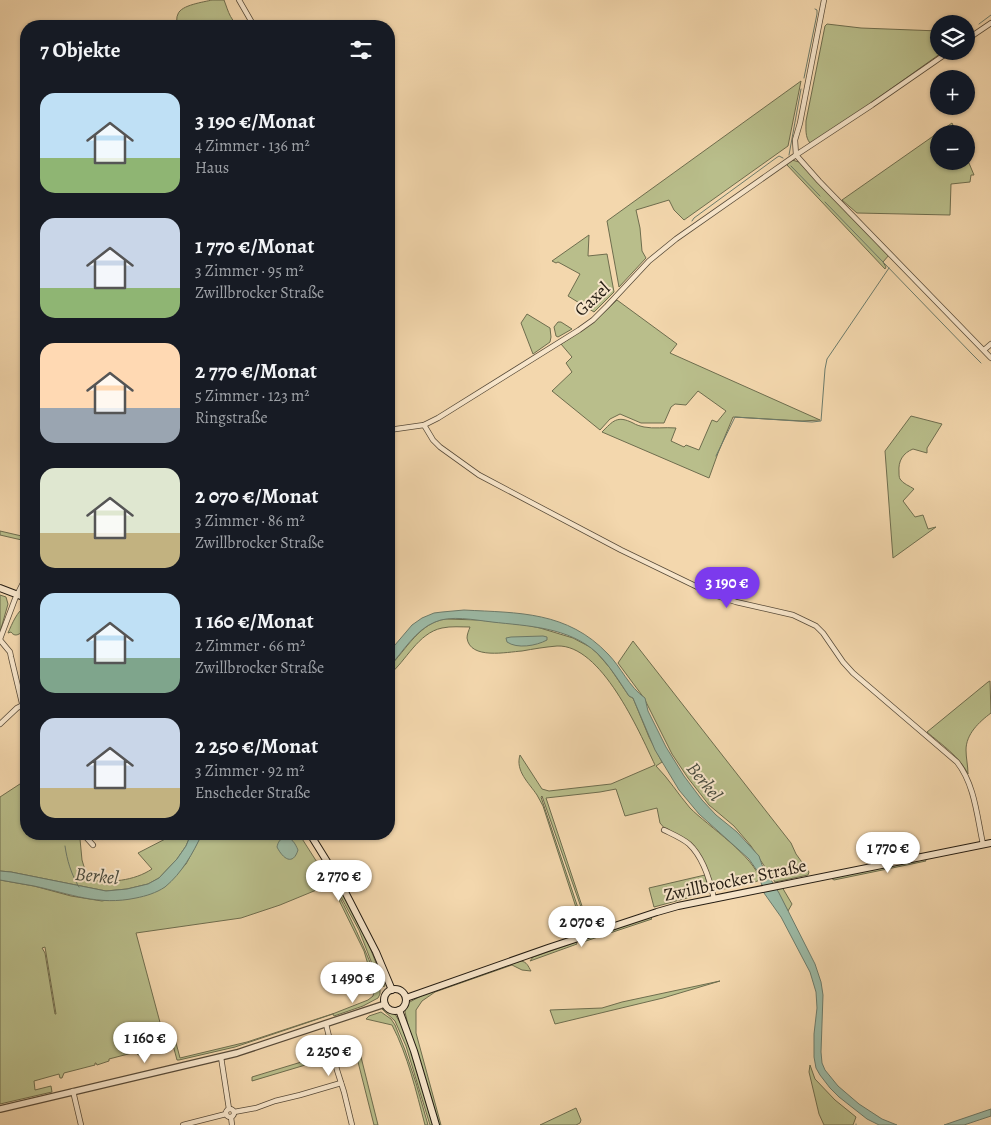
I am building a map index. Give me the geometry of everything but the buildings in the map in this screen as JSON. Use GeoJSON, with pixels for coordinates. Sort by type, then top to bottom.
{"type":"FeatureCollection","features":[{"type":"Feature","properties":{"kind":"main road"},"geometry":{"type":"LineString","coordinates":[[0,588],[20,595]]}},
{"type":"Feature","properties":{"kind":"main road"},"geometry":{"type":"LineString","coordinates":[[314,840],[342,884],[366,931],[392,990]]}},
{"type":"Feature","properties":{"kind":"main road","name":"Zwillbrocker Straße"},"geometry":{"type":"LineString","coordinates":[[406,998],[656,912],[991,843]]}},
{"type":"Feature","properties":{"kind":"main road"},"geometry":{"type":"LineString","coordinates":[[392,990],[400,991],[406,998],[405,1004],[398,1010],[389,1009],[385,1004],[386,994],[392,990]]}},
{"type":"Feature","properties":{"kind":"main road"},"geometry":{"type":"LineString","coordinates":[[398,1010],[414,1051],[436,1125]]}},
{"type":"Feature","properties":{"kind":"street"},"geometry":{"type":"LineString","coordinates":[[239,0],[251,20]]}},
{"type":"Feature","properties":{"kind":"street"},"geometry":{"type":"LineString","coordinates":[[824,0],[795,140],[796,155],[991,358]]}},
{"type":"Feature","properties":{"kind":"street"},"geometry":{"type":"LineString","coordinates":[[975,34],[991,23]]}},
{"type":"Feature","properties":{"kind":"street","name":"Gaxel"},"geometry":{"type":"LineString","coordinates":[[395,429],[424,424],[438,418],[593,320],[649,261],[662,250],[796,155],[937,60]]}},
{"type":"Feature","properties":{"kind":"street"},"geometry":{"type":"LineString","coordinates":[[984,350],[991,344]]}},
{"type":"Feature","properties":{"kind":"street"},"geometry":{"type":"LineString","coordinates":[[424,424],[433,440],[440,447],[479,476],[606,542],[714,595],[793,615],[816,626],[853,673],[957,762],[968,778],[983,844]]}},
{"type":"Feature","properties":{"kind":"street"},"geometry":{"type":"LineString","coordinates":[[20,588],[0,638],[10,652],[20,693]]}},
{"type":"Feature","properties":{"kind":"street"},"geometry":{"type":"LineString","coordinates":[[0,724],[20,706]]}},
{"type":"Feature","properties":{"kind":"street"},"geometry":{"type":"LineString","coordinates":[[664,830],[686,842],[698,855],[707,873],[714,899]]}},
{"type":"Feature","properties":{"kind":"street"},"geometry":{"type":"LineString","coordinates":[[88,840],[93,845]]}},
{"type":"Feature","properties":{"kind":"street"},"geometry":{"type":"LineString","coordinates":[[0,1109],[242,1052],[385,1004]]}},
{"type":"Feature","properties":{"kind":"street"},"geometry":{"type":"LineString","coordinates":[[326,1024],[352,1125]]}},
{"type":"Feature","properties":{"kind":"street"},"geometry":{"type":"LineString","coordinates":[[221,1057],[229,1109],[226,1112],[230,1114],[232,1125]]}},
{"type":"Feature","properties":{"kind":"street"},"geometry":{"type":"LineString","coordinates":[[183,1125],[256,1108],[341,1083]]}},
{"type":"Feature","properties":{"kind":"street"},"geometry":{"type":"LineString","coordinates":[[73,1091],[81,1125]]}},
{"type":"Feature","properties":{"kind":"green space"},"geometry":{"type":"Polygon","coordinates":[[[212,0],[224,0],[233,20],[177,20],[177,15],[183,8],[212,0]]]}},
{"type":"Feature","properties":{"kind":"green space"},"geometry":{"type":"Polygon","coordinates":[[[827,24],[861,28],[930,31],[931,60],[815,143],[810,143],[807,136],[806,121],[825,26],[827,24]]]}},
{"type":"Feature","properties":{"kind":"green space"},"geometry":{"type":"Polygon","coordinates":[[[801,81],[788,146],[684,220],[674,210],[669,200],[636,210],[642,251],[646,258],[619,287],[607,221],[801,81]]]}},
{"type":"Feature","properties":{"kind":"green space"},"geometry":{"type":"Polygon","coordinates":[[[930,138],[930,170],[972,170],[974,175],[971,175],[970,182],[951,184],[950,215],[857,213],[842,200],[930,138]]]}},
{"type":"Feature","properties":{"kind":"green space"},"geometry":{"type":"Polygon","coordinates":[[[792,160],[799,162],[889,255],[883,262],[886,267],[885,269],[787,165],[792,160]]]}},
{"type":"Feature","properties":{"kind":"green space"},"geometry":{"type":"Polygon","coordinates":[[[589,235],[588,256],[607,254],[614,292],[594,312],[568,296],[580,274],[558,262],[552,261],[589,235]]]}},
{"type":"Feature","properties":{"kind":"green space"},"geometry":{"type":"Polygon","coordinates":[[[617,300],[677,344],[670,353],[820,420],[802,421],[733,417],[709,478],[602,432],[612,422],[619,419],[648,428],[676,428],[671,441],[684,447],[686,445],[699,450],[712,420],[717,422],[726,411],[698,391],[686,405],[675,404],[671,407],[664,423],[641,423],[620,414],[610,419],[600,430],[552,391],[572,372],[566,363],[572,357],[561,344],[590,324],[617,300]]]}},
{"type":"Feature","properties":{"kind":"green space"},"geometry":{"type":"Polygon","coordinates":[[[527,314],[550,328],[550,342],[533,354],[521,323],[527,314]]]}},
{"type":"Feature","properties":{"kind":"green space"},"geometry":{"type":"Polygon","coordinates":[[[558,322],[572,329],[558,337],[556,336],[554,327],[558,322]]]}},
{"type":"Feature","properties":{"kind":"green space"},"geometry":{"type":"Polygon","coordinates":[[[911,416],[942,424],[927,448],[927,453],[913,449],[906,453],[899,464],[900,479],[914,489],[903,501],[915,517],[923,515],[928,529],[936,527],[893,558],[885,451],[911,416]]]}},
{"type":"Feature","properties":{"kind":"green space"},"geometry":{"type":"Polygon","coordinates":[[[0,531],[20,536],[20,540],[0,535],[0,531]]]}},
{"type":"Feature","properties":{"kind":"green space"},"geometry":{"type":"Polygon","coordinates":[[[0,595],[6,597],[8,604],[0,632],[0,595]]]}},
{"type":"Feature","properties":{"kind":"green space"},"geometry":{"type":"Polygon","coordinates":[[[20,611],[20,634],[15,635],[11,632],[8,633],[20,611]]]}},
{"type":"Feature","properties":{"kind":"green space"},"geometry":{"type":"Polygon","coordinates":[[[446,619],[478,620],[526,625],[573,638],[590,647],[610,668],[629,696],[633,698],[649,737],[662,762],[656,766],[690,808],[740,852],[756,871],[760,880],[719,890],[714,888],[700,854],[666,830],[660,823],[657,808],[625,816],[616,789],[546,798],[589,930],[542,796],[586,931],[576,934],[576,931],[583,929],[543,806],[521,772],[519,766],[520,755],[542,789],[549,791],[611,784],[655,765],[629,712],[616,692],[589,659],[573,649],[557,646],[522,651],[482,652],[470,645],[467,638],[470,627],[445,627],[426,635],[395,669],[395,660],[414,638],[429,625],[446,619]]]}},
{"type":"Feature","properties":{"kind":"green space"},"geometry":{"type":"Polygon","coordinates":[[[633,641],[791,843],[796,854],[809,872],[808,875],[775,882],[751,846],[734,826],[709,805],[688,778],[672,754],[644,698],[618,663],[633,641]]]}},
{"type":"Feature","properties":{"kind":"green space"},"geometry":{"type":"Polygon","coordinates":[[[990,681],[991,713],[978,724],[968,739],[966,750],[968,774],[955,756],[927,732],[990,681]]]}},
{"type":"Feature","properties":{"kind":"green space"},"geometry":{"type":"Polygon","coordinates":[[[20,784],[20,840],[80,840],[82,860],[88,880],[122,880],[138,876],[152,869],[138,853],[163,840],[188,840],[177,859],[159,878],[148,884],[127,889],[106,891],[0,871],[0,797],[20,784]]]}},
{"type":"Feature","properties":{"kind":"green space"},"geometry":{"type":"Polygon","coordinates":[[[199,840],[303,840],[329,878],[350,918],[380,988],[378,998],[363,1006],[334,1016],[333,1014],[235,1047],[179,1060],[177,1060],[173,1045],[167,1046],[165,1042],[161,1046],[146,1050],[147,1053],[138,1055],[136,1052],[109,1059],[109,1061],[97,1065],[95,1063],[95,1065],[64,1073],[62,1078],[60,1078],[59,1074],[34,1081],[35,1090],[51,1086],[52,1092],[0,1104],[0,880],[102,901],[164,887],[186,864],[199,840]],[[331,884],[280,905],[241,918],[136,933],[165,1041],[175,1039],[180,1058],[247,1042],[368,1000],[373,996],[375,988],[364,951],[331,884]],[[45,947],[42,948],[45,953],[56,1014],[45,947]]]}},
{"type":"Feature","properties":{"kind":"green space"},"geometry":{"type":"Polygon","coordinates":[[[925,859],[926,861],[834,880],[831,878],[892,867],[892,865],[925,859]]]}},
{"type":"Feature","properties":{"kind":"green space"},"geometry":{"type":"Polygon","coordinates":[[[333,874],[369,945],[385,986],[381,987],[359,930],[329,875],[333,874]]]}},
{"type":"Feature","properties":{"kind":"green space"},"geometry":{"type":"Polygon","coordinates":[[[705,875],[709,892],[654,907],[649,888],[705,875]]]}},
{"type":"Feature","properties":{"kind":"green space"},"geometry":{"type":"Polygon","coordinates":[[[782,887],[792,904],[788,911],[776,889],[782,887]]]}},
{"type":"Feature","properties":{"kind":"green space"},"geometry":{"type":"Polygon","coordinates":[[[650,917],[652,919],[580,943],[579,941],[650,917]]]}},
{"type":"Feature","properties":{"kind":"green space"},"geometry":{"type":"Polygon","coordinates":[[[576,942],[577,944],[530,961],[533,957],[576,942]]]}},
{"type":"Feature","properties":{"kind":"green space"},"geometry":{"type":"Polygon","coordinates":[[[521,961],[526,963],[531,971],[522,970],[512,965],[435,992],[422,1001],[416,1010],[416,1033],[441,1125],[439,1125],[410,1033],[405,1012],[408,1003],[440,988],[521,961]]]}},
{"type":"Feature","properties":{"kind":"green space"},"geometry":{"type":"Polygon","coordinates":[[[720,981],[663,998],[555,1024],[550,1010],[602,1008],[720,981]]]}},
{"type":"Feature","properties":{"kind":"green space"},"geometry":{"type":"Polygon","coordinates":[[[382,1009],[395,1014],[402,1026],[433,1125],[430,1125],[406,1046],[395,1021],[382,1009]]]}},
{"type":"Feature","properties":{"kind":"green space"},"geometry":{"type":"Polygon","coordinates":[[[381,1012],[391,1019],[395,1025],[416,1083],[428,1125],[425,1125],[407,1061],[392,1025],[366,1019],[381,1012]]]}},
{"type":"Feature","properties":{"kind":"green space"},"geometry":{"type":"Polygon","coordinates":[[[358,1045],[378,1125],[374,1125],[355,1050],[337,1056],[336,1052],[358,1045]]]}},
{"type":"Feature","properties":{"kind":"green space"},"geometry":{"type":"Polygon","coordinates":[[[331,1053],[332,1057],[252,1081],[252,1077],[331,1053]]]}},
{"type":"Feature","properties":{"kind":"green space"},"geometry":{"type":"Polygon","coordinates":[[[810,1065],[815,1079],[835,1100],[856,1117],[853,1125],[824,1125],[819,1114],[809,1072],[810,1065]]]}},
{"type":"Feature","properties":{"kind":"green space"},"geometry":{"type":"Polygon","coordinates":[[[576,1108],[581,1120],[576,1125],[540,1125],[576,1108]]]}},
{"type":"Feature","properties":{"kind":"shaded area"},"geometry":{"type":"Polygon","coordinates":[[[464,610],[504,612],[541,617],[576,629],[592,640],[613,659],[634,688],[645,698],[648,711],[666,747],[684,776],[716,815],[737,832],[759,856],[762,865],[779,893],[815,964],[821,982],[823,995],[821,1052],[825,1070],[838,1086],[859,1104],[882,1119],[897,1125],[879,1125],[867,1119],[839,1097],[820,1075],[816,1068],[814,1057],[817,1008],[816,992],[810,972],[781,917],[764,893],[758,872],[749,859],[699,814],[679,790],[655,750],[633,698],[629,696],[597,653],[586,644],[574,638],[547,629],[455,618],[435,622],[421,630],[395,660],[395,645],[412,625],[434,613],[464,610]]]}},
{"type":"Feature","properties":{"kind":"shaded area"},"geometry":{"type":"Polygon","coordinates":[[[511,637],[547,637],[547,640],[527,646],[511,644],[507,642],[506,638],[511,637]]]}},
{"type":"Feature","properties":{"kind":"shaded area"},"geometry":{"type":"Polygon","coordinates":[[[188,840],[199,840],[182,869],[165,887],[140,897],[109,901],[97,900],[0,880],[0,871],[106,891],[127,889],[148,884],[159,878],[177,859],[188,840]]]}},
{"type":"Feature","properties":{"kind":"shaded area"},"geometry":{"type":"Polygon","coordinates":[[[280,841],[293,841],[298,850],[293,858],[288,859],[282,855],[277,847],[280,841]]]}},
{"type":"Feature","properties":{"kind":"shaded area"},"geometry":{"type":"Polygon","coordinates":[[[991,1109],[991,1116],[964,1125],[944,1125],[991,1109]]]}},
{"type":"Feature","properties":{"kind":"waterway"},"geometry":{"type":"LineString","coordinates":[[804,78],[817,14],[815,9]]}},
{"type":"Feature","properties":{"kind":"waterway"},"geometry":{"type":"LineString","coordinates":[[979,24],[991,15]]}},
{"type":"Feature","properties":{"kind":"waterway"},"geometry":{"type":"LineString","coordinates":[[789,155],[801,89]]}},
{"type":"Feature","properties":{"kind":"waterway"},"geometry":{"type":"LineString","coordinates":[[692,221],[776,158],[779,156],[783,158]]}},
{"type":"Feature","properties":{"kind":"waterway"},"geometry":{"type":"LineString","coordinates":[[791,166],[820,196]]}},
{"type":"Feature","properties":{"kind":"waterway"},"geometry":{"type":"LineString","coordinates":[[825,202],[981,363]]}},
{"type":"Feature","properties":{"kind":"waterway"},"geometry":{"type":"LineString","coordinates":[[716,456],[735,417],[821,421],[827,359],[889,268]]}},
{"type":"Feature","properties":{"kind":"waterway","name":"Berkel"},"geometry":{"type":"LineString","coordinates":[[65,846],[70,867],[79,887]]}}]}
